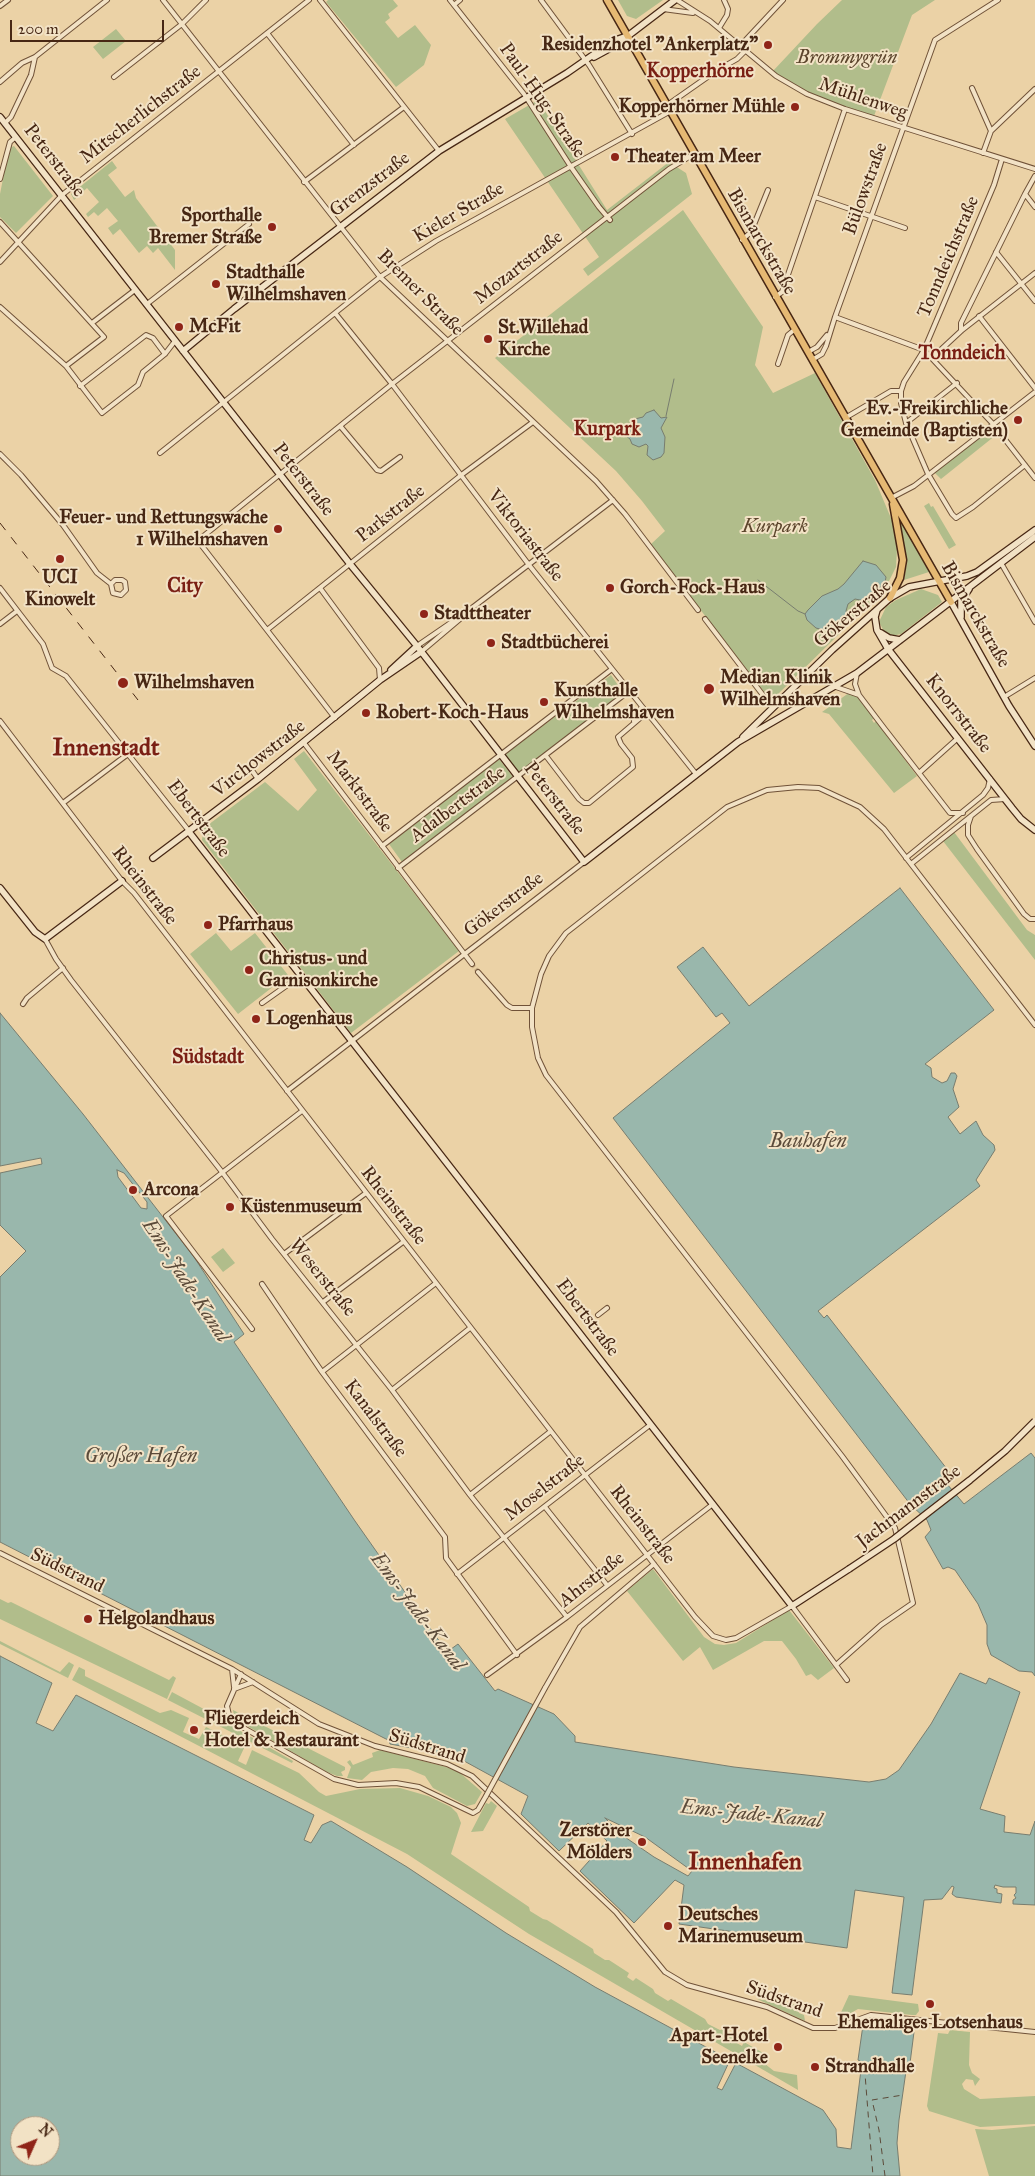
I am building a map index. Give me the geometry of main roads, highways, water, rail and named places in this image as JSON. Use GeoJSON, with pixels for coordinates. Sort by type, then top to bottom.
{"type":"FeatureCollection","features":[{"type":"Feature","properties":{"kind":"main road","name":"Bismarckstraße"},"geometry":{"type":"LineString","coordinates":[[607,0],[1004,697],[1035,746]]}},
{"type":"Feature","properties":{"kind":"main road","name":"Grenzstraße"},"geometry":{"type":"LineString","coordinates":[[183,350],[439,151],[527,98],[613,41],[627,36],[676,0]]}},
{"type":"Feature","properties":{"kind":"main road","name":"Peterstraße"},"geometry":{"type":"LineString","coordinates":[[0,116],[222,402],[417,646],[584,862]]}},
{"type":"Feature","properties":{"kind":"main road","name":"Bismarckstraße"},"geometry":{"type":"LineString","coordinates":[[890,598],[900,578],[903,560],[899,529],[891,498]]}},
{"type":"Feature","properties":{"kind":"main road","name":"Gökerstraße"},"geometry":{"type":"LineString","coordinates":[[738,742],[772,706],[890,598],[909,587],[938,580],[955,579],[977,572],[1035,530]]}},
{"type":"Feature","properties":{"kind":"main road","name":"Gökerstraße"},"geometry":{"type":"LineString","coordinates":[[584,862],[738,742],[857,674],[1035,537]]}},
{"type":"Feature","properties":{"kind":"main road"},"geometry":{"type":"LineString","coordinates":[[961,619],[961,601],[969,588]]}},
{"type":"Feature","properties":{"kind":"main road"},"geometry":{"type":"LineString","coordinates":[[878,608],[875,618],[877,630],[886,637],[900,640]]}},
{"type":"Feature","properties":{"kind":"main road","name":"Knorrstraße"},"geometry":{"type":"LineString","coordinates":[[877,630],[888,649],[1021,819],[1035,830]]}},
{"type":"Feature","properties":{"kind":"main road","name":"Virchowstraße"},"geometry":{"type":"LineString","coordinates":[[153,858],[304,743],[380,680],[417,646]]}},
{"type":"Feature","properties":{"kind":"main road","name":"Virchowstraße"},"geometry":{"type":"LineString","coordinates":[[380,680],[421,652]]}},
{"type":"Feature","properties":{"kind":"main road","name":"Ebertstraße"},"geometry":{"type":"LineString","coordinates":[[189,832],[243,906],[351,1040],[792,1606]]}},
{"type":"Feature","properties":{"kind":"main road","name":"Weserstraße"},"geometry":{"type":"LineString","coordinates":[[0,888],[34,932],[45,939],[122,881]]}},
{"type":"Feature","properties":{"kind":"main road","name":"Jachmannstraße"},"geometry":{"type":"LineString","coordinates":[[792,1606],[894,1539],[1005,1451],[1035,1421]]}},
{"type":"Feature","properties":{"kind":"water"},"geometry":{"type":"Polygon","coordinates":[[[654,410],[661,418],[667,417],[661,428],[665,437],[664,453],[661,457],[653,460],[647,455],[648,446],[646,444],[639,447],[632,444],[623,431],[635,419],[643,417],[646,413],[654,410]]]}},
{"type":"Feature","properties":{"kind":"water"},"geometry":{"type":"Polygon","coordinates":[[[863,561],[876,565],[886,577],[885,583],[865,601],[855,599],[848,604],[846,611],[849,619],[843,626],[831,632],[816,628],[807,620],[805,614],[822,596],[838,589],[844,584],[863,561]]]}},
{"type":"Feature","properties":{"kind":"water","name":"Bauhafen"},"geometry":{"type":"Polygon","coordinates":[[[900,888],[994,1010],[925,1064],[931,1068],[932,1077],[942,1083],[947,1081],[951,1073],[955,1073],[957,1076],[953,1089],[959,1107],[948,1117],[960,1134],[976,1121],[983,1135],[994,1145],[995,1150],[976,1180],[980,1186],[818,1311],[824,1318],[827,1315],[954,1478],[947,1484],[964,1504],[1031,1453],[1035,1458],[1035,1676],[1032,1672],[1019,1671],[991,1655],[987,1644],[987,1625],[978,1604],[955,1570],[948,1567],[943,1569],[925,1537],[931,1530],[927,1520],[910,1504],[613,1118],[730,1023],[722,1013],[716,1017],[677,967],[703,947],[749,1006],[900,888]]]}},
{"type":"Feature","properties":{"kind":"water","name":"Großer Hafen"},"geometry":{"type":"Polygon","coordinates":[[[0,1013],[83,1114],[194,1257],[244,1334],[234,1342],[355,1521],[447,1652],[458,1644],[495,1691],[498,1689],[554,1714],[575,1736],[575,1742],[734,1767],[869,1782],[886,1779],[899,1770],[931,1724],[960,1673],[986,1684],[989,1678],[1020,1692],[980,1809],[1005,1816],[1004,1832],[1030,1835],[1035,1821],[1035,1905],[1013,1904],[1013,1900],[1016,1898],[1014,1895],[1016,1887],[995,1885],[994,1888],[997,1889],[997,1893],[1002,1894],[1001,1903],[956,1897],[952,1894],[954,1887],[952,1886],[942,1899],[924,1900],[912,1995],[892,1993],[904,1897],[855,1890],[847,1948],[679,1924],[684,1885],[675,1880],[634,1923],[580,1871],[607,1841],[588,1823],[559,1851],[521,1814],[528,1796],[455,1756],[390,1744],[389,1740],[0,1542],[0,1277],[26,1251],[0,1225],[0,1173],[42,1164],[41,1158],[0,1166],[0,1013]],[[117,1170],[118,1177],[141,1208],[147,1209],[147,1202],[124,1173],[117,1170]],[[605,1818],[622,1835],[654,1857],[688,1876],[692,1871],[645,1837],[605,1818]]]}},
{"type":"Feature","properties":{"kind":"water"},"geometry":{"type":"Polygon","coordinates":[[[0,1656],[52,1683],[36,1723],[53,1731],[76,1695],[314,1815],[304,1840],[311,1843],[322,1825],[331,1821],[407,1867],[506,1933],[595,1987],[730,2060],[717,2088],[722,2090],[736,2063],[823,2110],[836,2129],[837,2147],[851,2149],[862,2062],[858,2060],[863,2025],[887,2029],[891,2026],[908,2027],[908,2031],[914,2032],[909,2071],[906,2071],[899,2120],[897,2143],[900,2176],[0,2176],[0,1656]]]}},
{"type":"Feature","properties":{"kind":"waterway"},"geometry":{"type":"LineString","coordinates":[[666,416],[674,379]]}},
{"type":"Feature","properties":{"kind":"waterway"},"geometry":{"type":"LineString","coordinates":[[758,580],[798,611],[805,614]]}},
{"type":"Feature","properties":{"kind":"tunnel"},"geometry":{"type":"LineString","coordinates":[[472,964],[478,972]]}},
{"type":"Feature","properties":{"kind":"railway"},"geometry":{"type":"LineString","coordinates":[[0,523],[138,700]]}},
{"type":"Feature","properties":{"kind":"place","name":"Residenzhotel \"Ankerplatz\""},"geometry":{"type":"Point","coordinates":[768,45]}},
{"type":"Feature","properties":{"kind":"place","name":"Kopperhörner Mühle"},"geometry":{"type":"Point","coordinates":[795,107]}},
{"type":"Feature","properties":{"kind":"place","name":"Theater am Meer"},"geometry":{"type":"Point","coordinates":[615,157]}},
{"type":"Feature","properties":{"kind":"place","name":"Sporthalle Bremer Straße"},"geometry":{"type":"Point","coordinates":[272,227]}},
{"type":"Feature","properties":{"kind":"place","name":"Stadthalle Wilhelmshaven"},"geometry":{"type":"Point","coordinates":[216,284]}},
{"type":"Feature","properties":{"kind":"place","name":"McFit"},"geometry":{"type":"Point","coordinates":[179,327]}},
{"type":"Feature","properties":{"kind":"place","name":"St.Willehad Kirche"},"geometry":{"type":"Point","coordinates":[488,339]}},
{"type":"Feature","properties":{"kind":"place","name":"Ev.-Freikirchliche Gemeinde (Baptisten)"},"geometry":{"type":"Point","coordinates":[1018,420]}},
{"type":"Feature","properties":{"kind":"place","name":"Feuer- und Rettungswache 1 Wilhelmshaven"},"geometry":{"type":"Point","coordinates":[278,529]}},
{"type":"Feature","properties":{"kind":"place","name":"UCI Kinowelt"},"geometry":{"type":"Point","coordinates":[60,559]}},
{"type":"Feature","properties":{"kind":"place","name":"Gorch-Fock-Haus"},"geometry":{"type":"Point","coordinates":[610,588]}},
{"type":"Feature","properties":{"kind":"place","name":"Stadttheater"},"geometry":{"type":"Point","coordinates":[424,614]}},
{"type":"Feature","properties":{"kind":"place","name":"Stadtbücherei"},"geometry":{"type":"Point","coordinates":[491,643]}},
{"type":"Feature","properties":{"kind":"place","name":"Wilhelmshaven"},"geometry":{"type":"Point","coordinates":[123,683]}},
{"type":"Feature","properties":{"kind":"place","name":"Median Klinik Wilhelmshaven"},"geometry":{"type":"Point","coordinates":[709,689]}},
{"type":"Feature","properties":{"kind":"place","name":"Kunsthalle Wilhelmshaven"},"geometry":{"type":"Point","coordinates":[544,702]}},
{"type":"Feature","properties":{"kind":"place","name":"Robert-Koch-Haus"},"geometry":{"type":"Point","coordinates":[366,713]}},
{"type":"Feature","properties":{"kind":"place","name":"Pfarrhaus"},"geometry":{"type":"Point","coordinates":[208,925]}},
{"type":"Feature","properties":{"kind":"place","name":"Christus- und Garnisonkirche"},"geometry":{"type":"Point","coordinates":[249,970]}},
{"type":"Feature","properties":{"kind":"place","name":"Logenhaus"},"geometry":{"type":"Point","coordinates":[256,1019]}},
{"type":"Feature","properties":{"kind":"place","name":"Arcona"},"geometry":{"type":"Point","coordinates":[133,1190]}},
{"type":"Feature","properties":{"kind":"place","name":"Küstenmuseum"},"geometry":{"type":"Point","coordinates":[230,1207]}},
{"type":"Feature","properties":{"kind":"place","name":"Helgolandhaus"},"geometry":{"type":"Point","coordinates":[88,1619]}},
{"type":"Feature","properties":{"kind":"place","name":"Fliegerdeich Hotel & Restaurant"},"geometry":{"type":"Point","coordinates":[194,1730]}},
{"type":"Feature","properties":{"kind":"place","name":"Zerstörer Mölders"},"geometry":{"type":"Point","coordinates":[642,1842]}},
{"type":"Feature","properties":{"kind":"place","name":"Deutsches Marinemuseum"},"geometry":{"type":"Point","coordinates":[668,1926]}},
{"type":"Feature","properties":{"kind":"place","name":"Ehemaliges Lotsenhaus"},"geometry":{"type":"Point","coordinates":[930,2004]}},
{"type":"Feature","properties":{"kind":"place","name":"Apart-Hotel Seenelke"},"geometry":{"type":"Point","coordinates":[778,2047]}},
{"type":"Feature","properties":{"kind":"place","name":"Strandhalle"},"geometry":{"type":"Point","coordinates":[815,2067]}},
{"type":"Feature","properties":{"kind":"district","name":"Kopperhörne"},"geometry":{"type":"Point","coordinates":[700,72]}},
{"type":"Feature","properties":{"kind":"district","name":"Tonndeich"},"geometry":{"type":"Point","coordinates":[962,354]}},
{"type":"Feature","properties":{"kind":"district","name":"Kurpark"},"geometry":{"type":"Point","coordinates":[607,430]}},
{"type":"Feature","properties":{"kind":"district","name":"City"},"geometry":{"type":"Point","coordinates":[185,587]}},
{"type":"Feature","properties":{"kind":"district","name":"Innenstadt"},"geometry":{"type":"Point","coordinates":[106,749]}},
{"type":"Feature","properties":{"kind":"district","name":"Südstadt"},"geometry":{"type":"Point","coordinates":[208,1058]}},
{"type":"Feature","properties":{"kind":"district","name":"Innenhafen"},"geometry":{"type":"Point","coordinates":[745,1863]}},
{"type":"Feature","properties":{"kind":"park label","name":"Brommygrün"},"geometry":{"type":"Point","coordinates":[847,58]}},
{"type":"Feature","properties":{"kind":"water label","name":"Ems-Jade-Kanal"},"geometry":{"type":"Point","coordinates":[185,1281]}},
{"type":"Feature","properties":{"kind":"water label","name":"Ems-Jade-Kanal"},"geometry":{"type":"Point","coordinates":[417,1612]}},
{"type":"Feature","properties":{"kind":"water label","name":"Ems-Jade-Kanal"},"geometry":{"type":"Point","coordinates":[751,1815]}}]}
